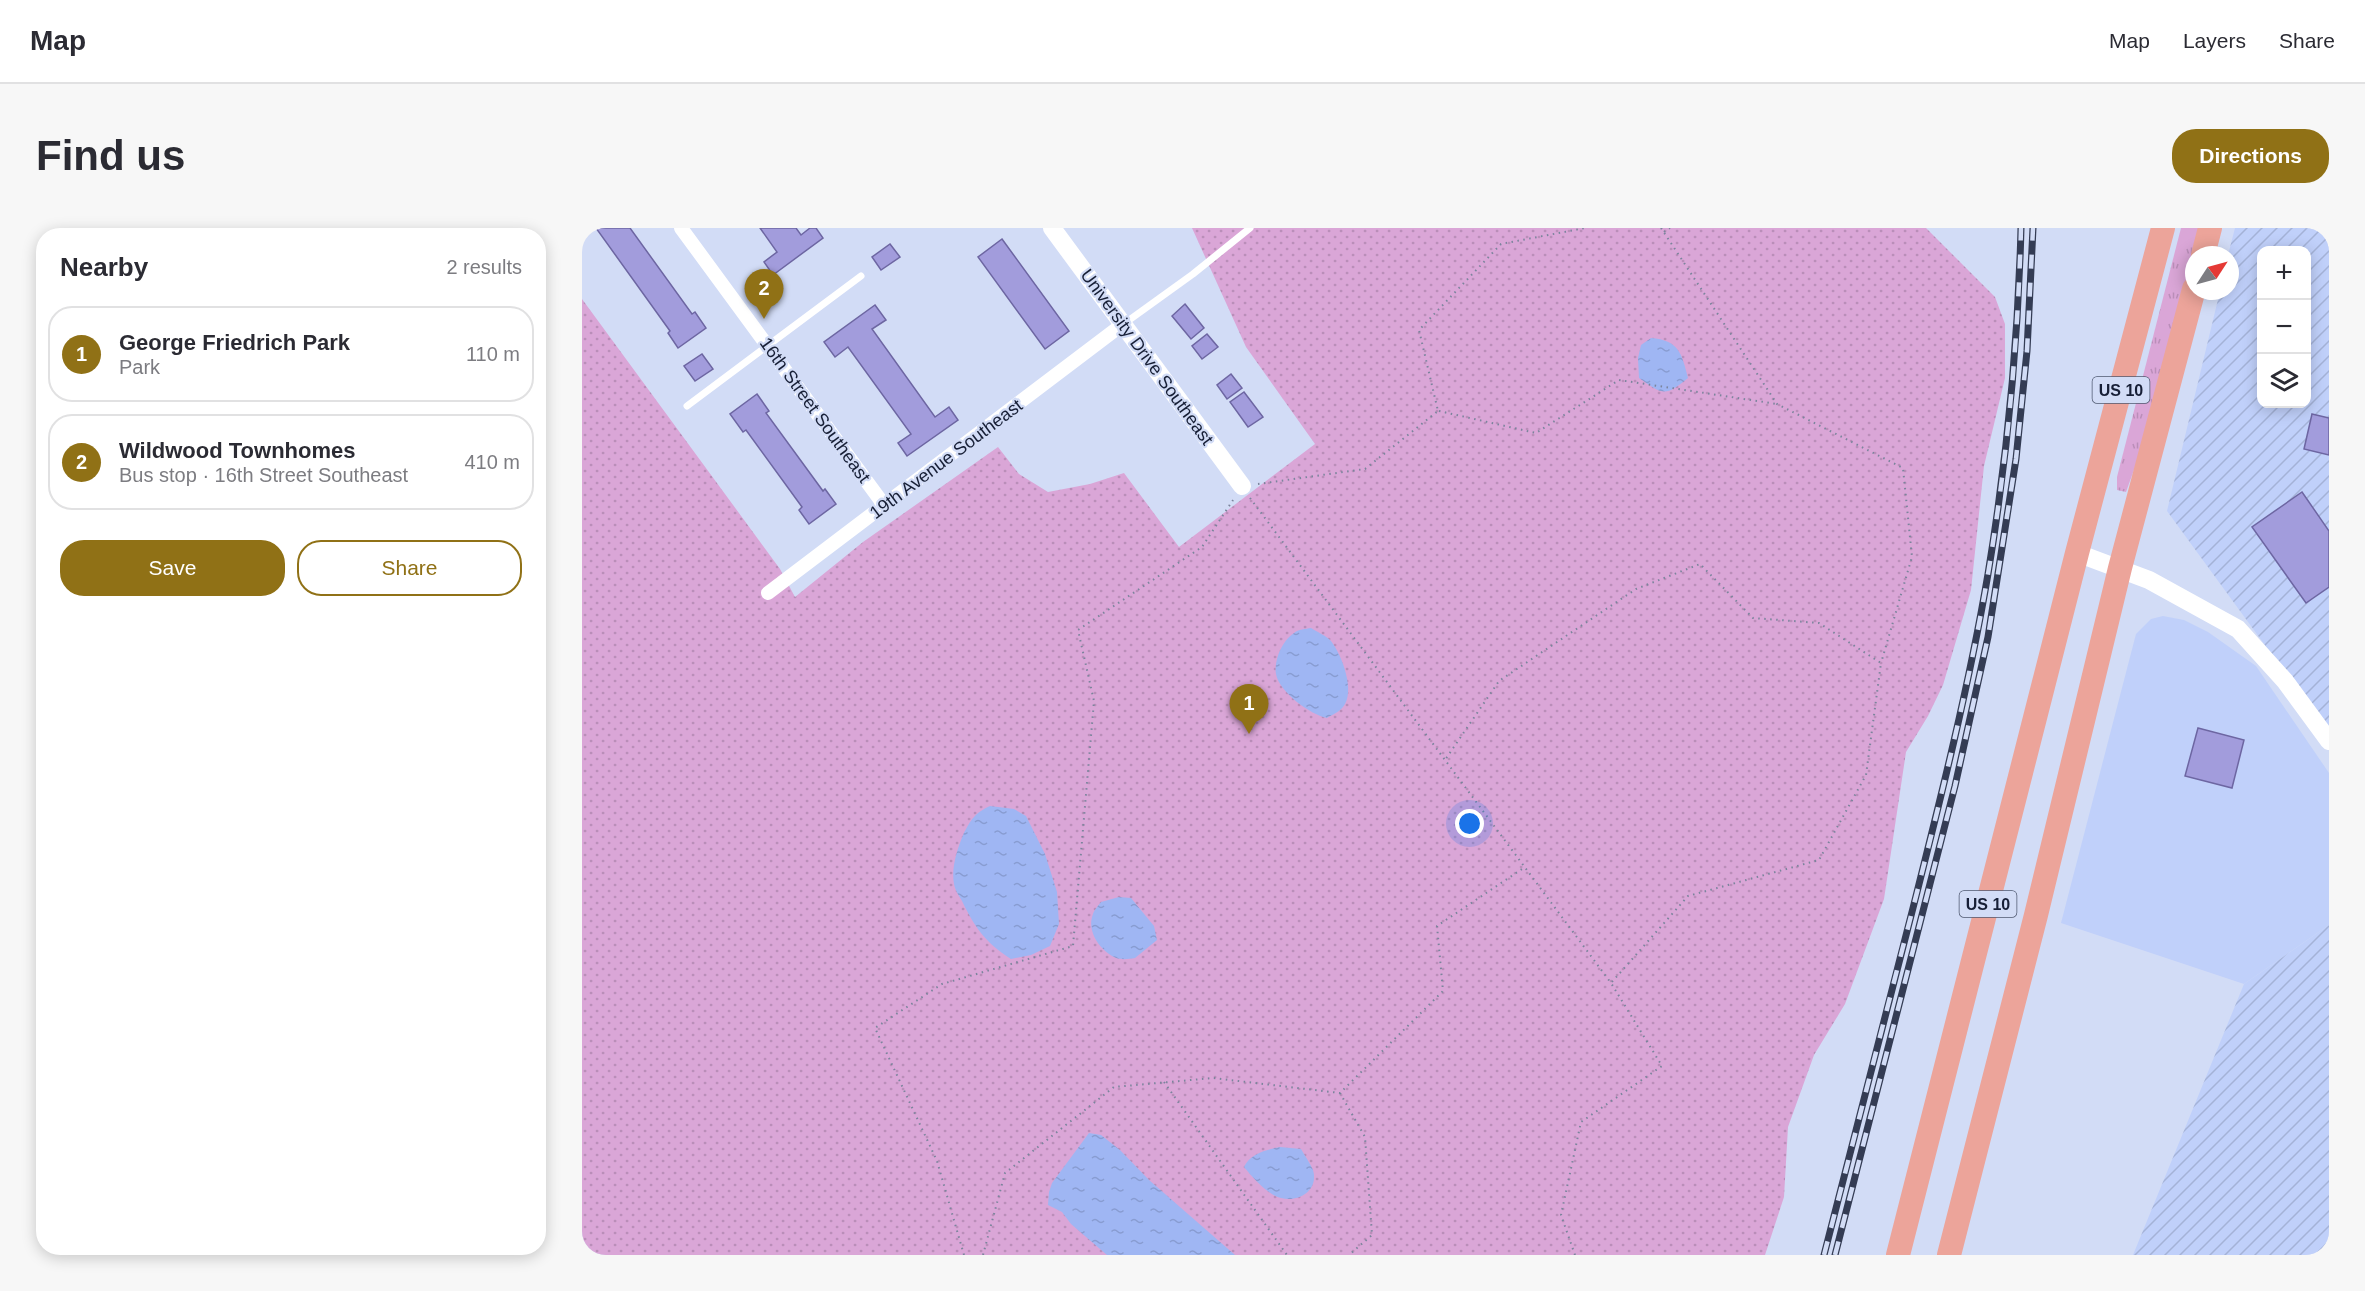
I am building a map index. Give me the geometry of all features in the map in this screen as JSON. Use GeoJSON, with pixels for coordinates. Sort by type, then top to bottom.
{"type":"FeatureCollection","features":[{"type":"Feature","properties":{"kind":"highway","name":"US 10"},"geometry":{"type":"LineString","coordinates":[[1898,1255],[2077,552],[2163,228]]}},
{"type":"Feature","properties":{"kind":"highway"},"geometry":{"type":"LineString","coordinates":[[2205,246],[2210,228]]}},
{"type":"Feature","properties":{"kind":"highway","name":"US 10"},"geometry":{"type":"LineString","coordinates":[[1949,1255],[2036,915],[2120,568],[2191,300]]}},
{"type":"Feature","properties":{"kind":"street","name":"16th Street Southeast"},"geometry":{"type":"LineString","coordinates":[[681,228],[884,506]]}},
{"type":"Feature","properties":{"kind":"street","name":"University Drive Southeast"},"geometry":{"type":"LineString","coordinates":[[1052,228],[1242,486]]}},
{"type":"Feature","properties":{"kind":"street","name":"19th Avenue Southeast"},"geometry":{"type":"LineString","coordinates":[[768,593],[1123,324]]}},
{"type":"Feature","properties":{"kind":"street"},"geometry":{"type":"LineString","coordinates":[[2077,552],[2149,580],[2238,628],[2285,681],[2329,741]]}},
{"type":"Feature","properties":{"kind":"lane"},"geometry":{"type":"LineString","coordinates":[[1123,324],[1193,274],[1250,228]]}},
{"type":"Feature","properties":{"kind":"lane"},"geometry":{"type":"LineString","coordinates":[[687,406],[861,276]]}},
{"type":"Feature","properties":{"kind":"path"},"geometry":{"type":"LineString","coordinates":[[1438,411],[1419,330],[1500,244],[1585,228]]}},
{"type":"Feature","properties":{"kind":"path"},"geometry":{"type":"LineString","coordinates":[[1661,228],[1777,404]]}},
{"type":"Feature","properties":{"kind":"path"},"geometry":{"type":"LineString","coordinates":[[1664,232],[1670,228]]}},
{"type":"Feature","properties":{"kind":"path"},"geometry":{"type":"LineString","coordinates":[[1438,411],[1536,433],[1619,380],[1777,404],[1903,468],[1912,557],[1881,663],[1866,775],[1819,860],[1688,896],[1611,983]]}},
{"type":"Feature","properties":{"kind":"path"},"geometry":{"type":"LineString","coordinates":[[964,1255],[937,1161],[875,1028],[942,984],[1073,946],[1094,701],[1078,630],[1202,547],[1242,486],[1365,469],[1438,411]]}},
{"type":"Feature","properties":{"kind":"path"},"geometry":{"type":"LineString","coordinates":[[1242,486],[1611,983],[1662,1066],[1581,1122],[1561,1215],[1575,1255]]}},
{"type":"Feature","properties":{"kind":"path"},"geometry":{"type":"LineString","coordinates":[[1445,760],[1499,681],[1636,589],[1700,564],[1754,618],[1820,623],[1881,663]]}},
{"type":"Feature","properties":{"kind":"path"},"geometry":{"type":"LineString","coordinates":[[1340,1093],[1443,991],[1437,926],[1525,867]]}},
{"type":"Feature","properties":{"kind":"path"},"geometry":{"type":"LineString","coordinates":[[983,1255],[1005,1173],[1114,1087],[1213,1078],[1340,1093]]}},
{"type":"Feature","properties":{"kind":"path"},"geometry":{"type":"LineString","coordinates":[[1164,1082],[1287,1255]]}},
{"type":"Feature","properties":{"kind":"path"},"geometry":{"type":"LineString","coordinates":[[1340,1093],[1365,1137],[1372,1235],[1349,1255]]}},
{"type":"Feature","properties":{"kind":"shaded area"},"geometry":{"type":"Polygon","coordinates":[[[2235,228],[2328,228],[2329,733],[2167,511],[2218,300],[2239,300],[2239,246],[2230,246],[2235,228]]]}},
{"type":"Feature","properties":{"kind":"shaded area"},"geometry":{"type":"Polygon","coordinates":[[[2163,616],[2184,620],[2208,632],[2256,666],[2329,773],[2329,925],[2244,984],[2061,923],[2136,634],[2151,619],[2163,616]]]}},
{"type":"Feature","properties":{"kind":"shaded area"},"geometry":{"type":"Polygon","coordinates":[[[2329,925],[2329,1255],[2133,1255],[2244,984],[2329,925]]]}},
{"type":"Feature","properties":{"kind":"green space"},"geometry":{"type":"Polygon","coordinates":[[[1192,228],[1926,228],[1995,297],[2005,324],[2005,378],[1984,466],[1971,590],[1943,685],[1928,716],[1906,752],[1884,899],[1845,1004],[1814,1055],[1788,1127],[1784,1197],[1765,1255],[582,1255],[582,299],[780,569],[795,597],[863,542],[998,447],[1019,474],[1048,492],[1090,484],[1124,473],[1179,547],[1315,444],[1246,347],[1192,228]]]}},
{"type":"Feature","properties":{"kind":"green space"},"geometry":{"type":"Polygon","coordinates":[[[2181,228],[2200,228],[2195,246],[2185,246],[2185,285],[2144,442],[2126,492],[2117,490],[2117,477],[2181,228]]]}},
{"type":"Feature","properties":{"kind":"water"},"geometry":{"type":"Polygon","coordinates":[[[1651,338],[1673,345],[1684,362],[1688,378],[1669,391],[1664,392],[1654,388],[1639,378],[1638,358],[1641,345],[1651,338]]]}},
{"type":"Feature","properties":{"kind":"water"},"geometry":{"type":"Polygon","coordinates":[[[1311,628],[1329,639],[1335,647],[1348,683],[1347,700],[1343,707],[1327,718],[1297,702],[1283,688],[1276,674],[1278,657],[1286,641],[1298,631],[1311,628]]]}},
{"type":"Feature","properties":{"kind":"water"},"geometry":{"type":"Polygon","coordinates":[[[990,806],[1014,809],[1026,816],[1045,854],[1057,892],[1059,924],[1050,946],[1031,955],[1011,959],[988,941],[967,911],[955,886],[954,865],[963,835],[974,817],[990,806]]]}},
{"type":"Feature","properties":{"kind":"water"},"geometry":{"type":"Polygon","coordinates":[[[1119,897],[1131,898],[1154,926],[1157,940],[1135,958],[1121,959],[1110,955],[1096,940],[1091,927],[1095,909],[1101,902],[1119,897]]]}},
{"type":"Feature","properties":{"kind":"water"},"geometry":{"type":"Polygon","coordinates":[[[1089,1133],[1101,1135],[1120,1150],[1149,1180],[1235,1255],[1107,1255],[1071,1224],[1062,1212],[1048,1205],[1052,1183],[1089,1133]]]}},
{"type":"Feature","properties":{"kind":"water"},"geometry":{"type":"Polygon","coordinates":[[[1280,1147],[1301,1149],[1313,1170],[1313,1184],[1301,1197],[1288,1199],[1276,1196],[1261,1185],[1244,1167],[1254,1156],[1280,1147]]]}},
{"type":"Feature","properties":{"kind":"building"},"geometry":{"type":"Polygon","coordinates":[[[596,228],[630,228],[692,314],[695,312],[706,328],[678,348],[668,333],[670,331],[596,228]]]}},
{"type":"Feature","properties":{"kind":"building"},"geometry":{"type":"Polygon","coordinates":[[[760,228],[796,228],[801,235],[810,228],[816,228],[823,238],[773,275],[764,262],[777,252],[760,228]]]}},
{"type":"Feature","properties":{"kind":"building"},"geometry":{"type":"Polygon","coordinates":[[[1002,239],[1069,331],[1045,349],[978,257],[1002,239]]]}},
{"type":"Feature","properties":{"kind":"building"},"geometry":{"type":"Polygon","coordinates":[[[890,244],[900,257],[881,270],[872,257],[890,244]]]}},
{"type":"Feature","properties":{"kind":"building"},"geometry":{"type":"Polygon","coordinates":[[[1185,304],[1204,328],[1191,339],[1172,316],[1185,304]]]}},
{"type":"Feature","properties":{"kind":"building"},"geometry":{"type":"Polygon","coordinates":[[[875,305],[886,320],[872,329],[935,417],[949,407],[958,420],[907,456],[898,443],[911,434],[848,347],[835,357],[824,342],[875,305]]]}},
{"type":"Feature","properties":{"kind":"building"},"geometry":{"type":"Polygon","coordinates":[[[1207,334],[1218,347],[1202,359],[1192,346],[1207,334]]]}},
{"type":"Feature","properties":{"kind":"building"},"geometry":{"type":"Polygon","coordinates":[[[702,354],[713,369],[695,381],[684,366],[702,354]]]}},
{"type":"Feature","properties":{"kind":"building"},"geometry":{"type":"Polygon","coordinates":[[[1231,374],[1242,388],[1227,399],[1217,385],[1231,374]]]}},
{"type":"Feature","properties":{"kind":"building"},"geometry":{"type":"Polygon","coordinates":[[[1244,392],[1263,417],[1248,427],[1230,402],[1244,392]]]}},
{"type":"Feature","properties":{"kind":"building"},"geometry":{"type":"Polygon","coordinates":[[[757,394],[769,411],[766,413],[823,491],[825,489],[836,504],[809,524],[799,510],[802,507],[746,430],[743,432],[730,414],[757,394]]]}},
{"type":"Feature","properties":{"kind":"building"},"geometry":{"type":"Polygon","coordinates":[[[2312,414],[2329,418],[2329,455],[2304,449],[2312,414]]]}},
{"type":"Feature","properties":{"kind":"building"},"geometry":{"type":"Polygon","coordinates":[[[2302,492],[2329,531],[2329,587],[2306,603],[2252,527],[2302,492]]]}},
{"type":"Feature","properties":{"kind":"building"},"geometry":{"type":"Polygon","coordinates":[[[2198,728],[2244,740],[2232,788],[2185,776],[2198,728]]]}},
{"type":"Feature","properties":{"kind":"railway"},"geometry":{"type":"LineString","coordinates":[[1824,1255],[1934,825],[1980,616],[1995,531],[2006,445],[2017,315],[2021,228]]}},
{"type":"Feature","properties":{"kind":"railway"},"geometry":{"type":"LineString","coordinates":[[1835,1255],[1955,786],[1988,637],[2016,459],[2027,351],[2033,228]]}},
{"type":"Feature","properties":{"kind":"place","name":"Wildwood Townhomes"},"geometry":{"type":"Point","coordinates":[764,319]}},
{"type":"Feature","properties":{"kind":"place","name":"George Friedrich Park"},"geometry":{"type":"Point","coordinates":[1249,734]}}]}
